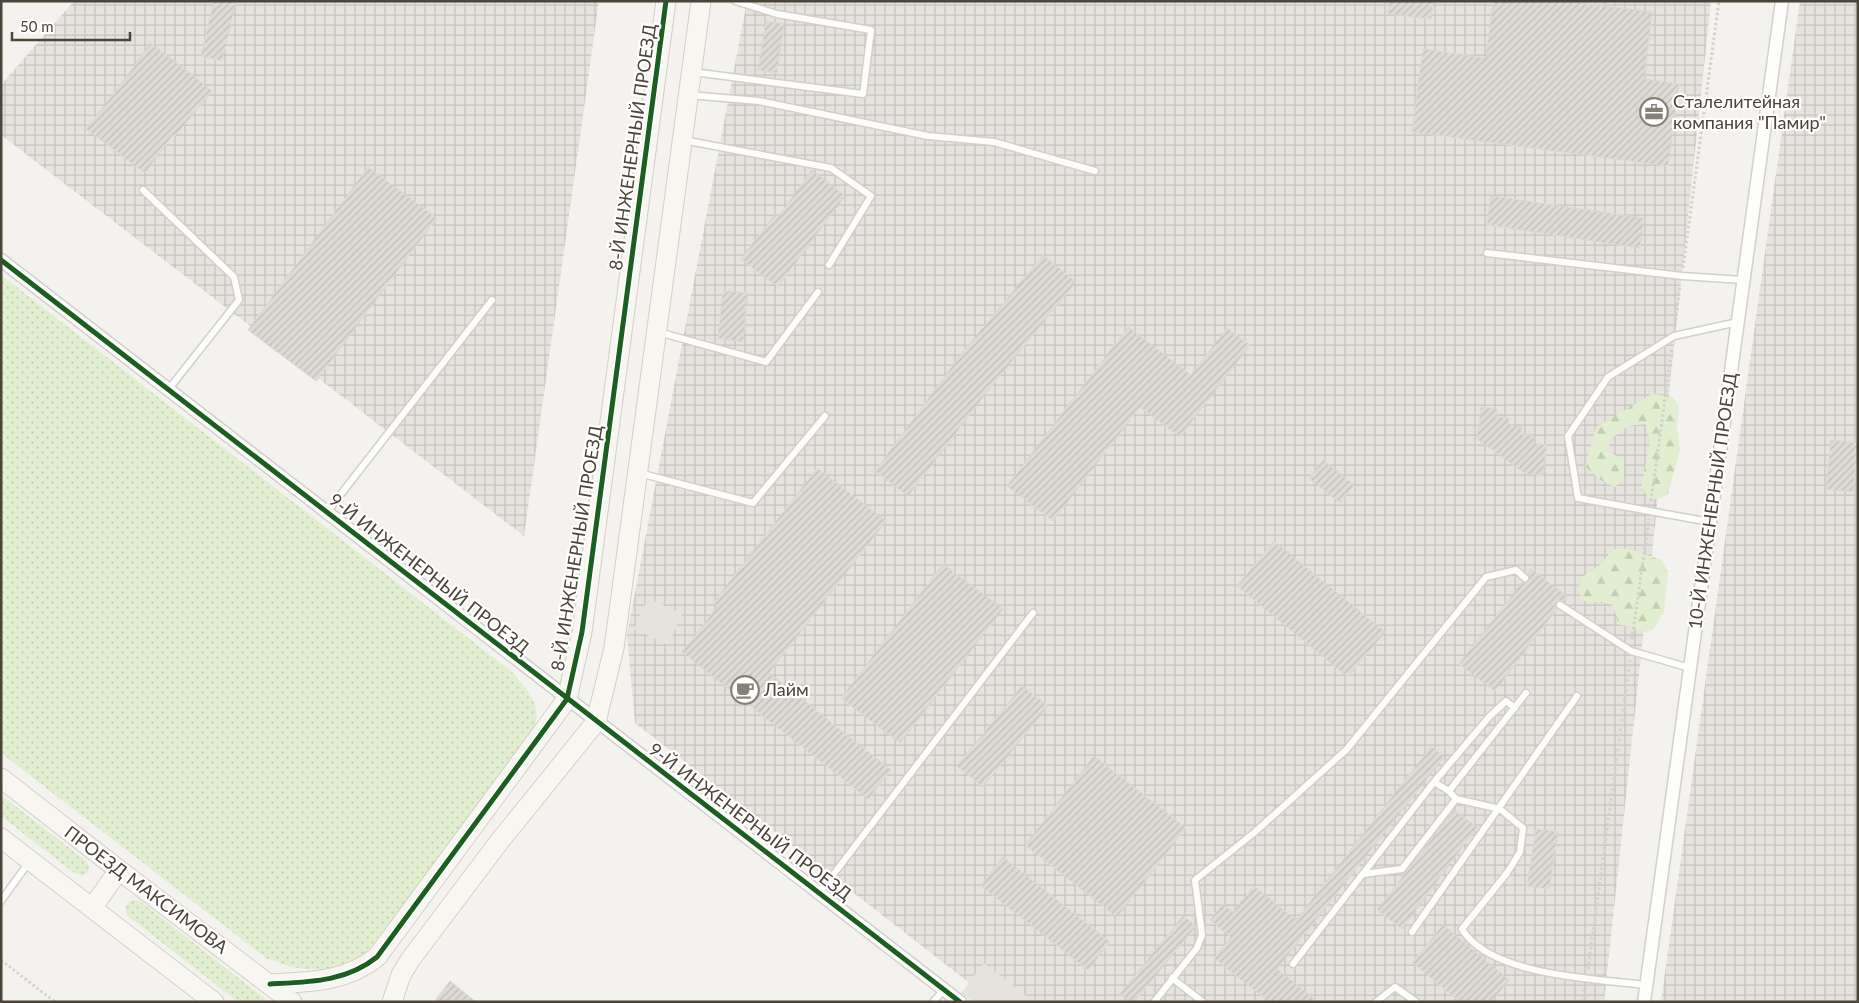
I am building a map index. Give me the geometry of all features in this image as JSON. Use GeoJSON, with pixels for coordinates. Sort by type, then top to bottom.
{"type":"FeatureCollection","features":[{"type":"Feature","properties":{"kind":"street","name":"8-Й ИНЖЕНЕРНЫЙ ПРОЕЗД"},"geometry":{"type":"LineString","coordinates":[[270,984],[314,982],[340,977],[364,968],[378,957],[567,699],[582,632],[666,1]]}},
{"type":"Feature","properties":{"kind":"street"},"geometry":{"type":"LineString","coordinates":[[392,1002],[401,975],[410,960],[499,842],[596,722],[614,648],[701,1]]}},
{"type":"Feature","properties":{"kind":"street","name":"10-Й ИНЖЕНЕРНЫЙ ПРОЕЗД"},"geometry":{"type":"LineString","coordinates":[[1644,1002],[1782,1]]}},
{"type":"Feature","properties":{"kind":"street","name":"9-Й ИНЖЕНЕРНЫЙ ПРОЕЗД"},"geometry":{"type":"LineString","coordinates":[[1,260],[960,1002]]}},
{"type":"Feature","properties":{"kind":"street","name":"ПРОЕЗД МАКСИМОВА"},"geometry":{"type":"LineString","coordinates":[[1,778],[292,1002]]}},
{"type":"Feature","properties":{"kind":"street"},"geometry":{"type":"LineString","coordinates":[[1,838],[214,1002]]}},
{"type":"Feature","properties":{"kind":"street"},"geometry":{"type":"LineString","coordinates":[[92,908],[119,870]]}},
{"type":"Feature","properties":{"kind":"lane"},"geometry":{"type":"LineString","coordinates":[[691,72],[863,94],[871,30],[777,14],[735,1]]}},
{"type":"Feature","properties":{"kind":"lane"},"geometry":{"type":"LineString","coordinates":[[688,95],[759,102],[928,136],[994,142],[1095,171]]}},
{"type":"Feature","properties":{"kind":"lane"},"geometry":{"type":"LineString","coordinates":[[682,140],[831,168],[871,196],[829,265]]}},
{"type":"Feature","properties":{"kind":"lane"},"geometry":{"type":"LineString","coordinates":[[143,190],[234,277],[239,300],[168,390]]}},
{"type":"Feature","properties":{"kind":"lane"},"geometry":{"type":"LineString","coordinates":[[1487,253],[1682,276],[1744,280]]}},
{"type":"Feature","properties":{"kind":"lane"},"geometry":{"type":"LineString","coordinates":[[656,332],[766,362],[818,292]]}},
{"type":"Feature","properties":{"kind":"lane"},"geometry":{"type":"LineString","coordinates":[[327,512],[492,300]]}},
{"type":"Feature","properties":{"kind":"lane"},"geometry":{"type":"LineString","coordinates":[[1710,522],[1578,498],[1568,436],[1608,377],[1674,336],[1738,322]]}},
{"type":"Feature","properties":{"kind":"lane"},"geometry":{"type":"LineString","coordinates":[[638,473],[753,503],[825,416]]}},
{"type":"Feature","properties":{"kind":"lane"},"geometry":{"type":"LineString","coordinates":[[1154,1002],[1197,948],[1202,935],[1194,880],[1255,832],[1347,749],[1486,577],[1516,570],[1525,578]]}},
{"type":"Feature","properties":{"kind":"lane"},"geometry":{"type":"LineString","coordinates":[[1560,605],[1631,650],[1690,668]]}},
{"type":"Feature","properties":{"kind":"lane"},"geometry":{"type":"LineString","coordinates":[[820,892],[1033,613]]}},
{"type":"Feature","properties":{"kind":"lane"},"geometry":{"type":"LineString","coordinates":[[1448,791],[1526,693]]}},
{"type":"Feature","properties":{"kind":"lane"},"geometry":{"type":"LineString","coordinates":[[1412,932],[1500,809],[1577,696]]}},
{"type":"Feature","properties":{"kind":"lane"},"geometry":{"type":"LineString","coordinates":[[1293,964],[1434,782],[1489,717],[1506,701],[1515,708]]}},
{"type":"Feature","properties":{"kind":"lane"},"geometry":{"type":"LineString","coordinates":[[1434,782],[1456,799],[1500,809],[1524,828],[1520,852],[1507,872],[1462,929],[1466,936],[1496,958],[1530,970],[1646,985]]}},
{"type":"Feature","properties":{"kind":"lane"},"geometry":{"type":"LineString","coordinates":[[1363,874],[1402,869],[1456,799]]}},
{"type":"Feature","properties":{"kind":"lane"},"geometry":{"type":"LineString","coordinates":[[1,901],[30,861]]}},
{"type":"Feature","properties":{"kind":"lane"},"geometry":{"type":"LineString","coordinates":[[1172,978],[1203,1002]]}},
{"type":"Feature","properties":{"kind":"lane"},"geometry":{"type":"LineString","coordinates":[[1376,1002],[1395,986],[1416,1002]]}},
{"type":"Feature","properties":{"kind":"lane"},"geometry":{"type":"LineString","coordinates":[[933,1002],[944,990]]}},
{"type":"Feature","properties":{"kind":"path"},"geometry":{"type":"LineString","coordinates":[[1,960],[56,1002]]}},
{"type":"Feature","properties":{"kind":"shaded area"},"geometry":{"type":"Polygon","coordinates":[[[74,1],[599,1],[524,536],[1,135],[1,85],[74,1]]]}},
{"type":"Feature","properties":{"kind":"shaded area"},"geometry":{"type":"Polygon","coordinates":[[[747,1],[1711,1],[1604,1002],[994,1002],[635,723],[627,635],[747,1]]]}},
{"type":"Feature","properties":{"kind":"shaded area"},"geometry":{"type":"Polygon","coordinates":[[[1800,1],[1858,1],[1858,1002],[1661,1002],[1800,1]]]}},
{"type":"Feature","properties":{"kind":"shaded area"},"geometry":{"type":"Polygon","coordinates":[[[648,598],[682,614],[668,645],[634,629],[648,598]]]}},
{"type":"Feature","properties":{"kind":"shaded area"},"geometry":{"type":"Polygon","coordinates":[[[984,963],[1034,1002],[973,1002],[961,993],[984,963]]]}},
{"type":"Feature","properties":{"kind":"green space"},"geometry":{"type":"Polygon","coordinates":[[[1,275],[512,672],[534,701],[536,719],[534,729],[522,752],[363,956],[341,968],[305,969],[291,967],[266,958],[1,753],[1,275]]]}},
{"type":"Feature","properties":{"kind":"green space"},"geometry":{"type":"Polygon","coordinates":[[[1652,394],[1673,397],[1679,407],[1677,427],[1680,450],[1668,494],[1659,499],[1649,499],[1641,488],[1650,441],[1645,424],[1628,426],[1610,440],[1608,452],[1624,459],[1624,479],[1615,487],[1599,479],[1585,466],[1596,427],[1652,394]]]}},
{"type":"Feature","properties":{"kind":"green space"},"geometry":{"type":"Polygon","coordinates":[[[1621,548],[1662,560],[1668,573],[1664,612],[1654,629],[1646,632],[1618,624],[1614,608],[1611,604],[1583,601],[1578,589],[1582,577],[1600,565],[1612,550],[1621,548]]]}},
{"type":"Feature","properties":{"kind":"green space"},"geometry":{"type":"Polygon","coordinates":[[[1,795],[85,860],[89,866],[88,872],[82,876],[74,873],[1,816],[1,795]]]}},
{"type":"Feature","properties":{"kind":"green space"},"geometry":{"type":"Polygon","coordinates":[[[132,900],[140,901],[269,1002],[238,1002],[128,916],[126,905],[132,900]]]}},
{"type":"Feature","properties":{"kind":"building"},"geometry":{"type":"Polygon","coordinates":[[[214,1],[236,1],[222,61],[201,56],[214,1]]]}},
{"type":"Feature","properties":{"kind":"building"},"geometry":{"type":"Polygon","coordinates":[[[1389,1],[1433,1],[1431,19],[1388,14],[1389,1]]]}},
{"type":"Feature","properties":{"kind":"building"},"geometry":{"type":"Polygon","coordinates":[[[1493,1],[1566,1],[1652,12],[1644,79],[1679,84],[1668,166],[1412,132],[1423,49],[1486,58],[1493,1]]]}},
{"type":"Feature","properties":{"kind":"building"},"geometry":{"type":"Polygon","coordinates":[[[766,21],[784,24],[777,73],[758,70],[766,21]]]}},
{"type":"Feature","properties":{"kind":"building"},"geometry":{"type":"Polygon","coordinates":[[[151,43],[212,91],[175,136],[173,135],[145,173],[86,129],[151,43]]]}},
{"type":"Feature","properties":{"kind":"building"},"geometry":{"type":"Polygon","coordinates":[[[368,167],[437,218],[316,381],[248,330],[368,167]]]}},
{"type":"Feature","properties":{"kind":"building"},"geometry":{"type":"Polygon","coordinates":[[[812,170],[845,196],[778,287],[741,259],[775,214],[778,217],[812,170]]]}},
{"type":"Feature","properties":{"kind":"building"},"geometry":{"type":"Polygon","coordinates":[[[1491,196],[1644,218],[1640,248],[1487,225],[1491,196]]]}},
{"type":"Feature","properties":{"kind":"building"},"geometry":{"type":"Polygon","coordinates":[[[1043,255],[1076,282],[990,388],[908,496],[875,471],[962,353],[1043,255]]]}},
{"type":"Feature","properties":{"kind":"building"},"geometry":{"type":"Polygon","coordinates":[[[723,291],[748,293],[743,342],[718,338],[723,291]]]}},
{"type":"Feature","properties":{"kind":"building"},"geometry":{"type":"Polygon","coordinates":[[[1128,327],[1191,375],[1227,328],[1250,345],[1180,437],[1140,407],[1053,521],[1007,486],[1128,327]]]}},
{"type":"Feature","properties":{"kind":"building"},"geometry":{"type":"Polygon","coordinates":[[[1481,407],[1497,409],[1496,417],[1509,418],[1508,425],[1522,427],[1520,434],[1534,436],[1533,443],[1547,445],[1543,476],[1526,474],[1477,439],[1481,407]]]}},
{"type":"Feature","properties":{"kind":"building"},"geometry":{"type":"Polygon","coordinates":[[[1831,440],[1858,443],[1853,492],[1826,489],[1831,440]]]}},
{"type":"Feature","properties":{"kind":"building"},"geometry":{"type":"Polygon","coordinates":[[[1323,460],[1354,485],[1340,503],[1309,478],[1323,460]]]}},
{"type":"Feature","properties":{"kind":"building"},"geometry":{"type":"Polygon","coordinates":[[[817,468],[886,521],[769,673],[891,770],[868,799],[682,652],[718,606],[713,603],[817,468]]]}},
{"type":"Feature","properties":{"kind":"building"},"geometry":{"type":"Polygon","coordinates":[[[1274,541],[1385,632],[1348,677],[1237,586],[1274,541]]]}},
{"type":"Feature","properties":{"kind":"building"},"geometry":{"type":"Polygon","coordinates":[[[943,564],[1003,609],[900,743],[841,698],[943,564]]]}},
{"type":"Feature","properties":{"kind":"building"},"geometry":{"type":"Polygon","coordinates":[[[1531,569],[1567,596],[1563,601],[1556,602],[1557,609],[1495,691],[1459,664],[1522,582],[1526,583],[1529,581],[1530,577],[1528,574],[1531,569]]]}},
{"type":"Feature","properties":{"kind":"building"},"geometry":{"type":"Polygon","coordinates":[[[1022,686],[1048,706],[983,787],[957,766],[1022,686]]]}},
{"type":"Feature","properties":{"kind":"building"},"geometry":{"type":"Polygon","coordinates":[[[1431,747],[1444,757],[1277,969],[1318,1002],[1269,1002],[1214,958],[1231,937],[1210,920],[1223,904],[1233,912],[1254,886],[1296,920],[1431,747]]]}},
{"type":"Feature","properties":{"kind":"building"},"geometry":{"type":"Polygon","coordinates":[[[1094,756],[1186,828],[1117,917],[1025,845],[1094,756]]]}},
{"type":"Feature","properties":{"kind":"building"},"geometry":{"type":"Polygon","coordinates":[[[1454,810],[1477,827],[1402,929],[1377,910],[1454,810]]]}},
{"type":"Feature","properties":{"kind":"building"},"geometry":{"type":"Polygon","coordinates":[[[1536,829],[1558,832],[1549,889],[1527,886],[1536,829]]]}},
{"type":"Feature","properties":{"kind":"building"},"geometry":{"type":"Polygon","coordinates":[[[1003,857],[1110,942],[1088,970],[981,886],[1003,857]]]}},
{"type":"Feature","properties":{"kind":"building"},"geometry":{"type":"Polygon","coordinates":[[[1183,916],[1196,926],[1134,1002],[1130,1002],[1120,994],[1183,916]]]}},
{"type":"Feature","properties":{"kind":"building"},"geometry":{"type":"Polygon","coordinates":[[[1443,925],[1509,980],[1491,1002],[1460,1002],[1412,962],[1443,925]]]}},
{"type":"Feature","properties":{"kind":"building"},"geometry":{"type":"Polygon","coordinates":[[[450,981],[476,1002],[434,1002],[450,981]]]}},
{"type":"Feature","properties":{"kind":"cycle path"},"geometry":{"type":"LineString","coordinates":[[270,984],[313,981],[340,976],[365,965],[377,957],[567,699],[582,632],[666,1]]}},
{"type":"Feature","properties":{"kind":"cycle path"},"geometry":{"type":"LineString","coordinates":[[1,260],[960,1002]]}},
{"type":"Feature","properties":{"kind":"place","name":"Сталелитейная компания \"Памир\""},"geometry":{"type":"Point","coordinates":[1654,112]}},
{"type":"Feature","properties":{"kind":"place","name":"Лайм"},"geometry":{"type":"Point","coordinates":[745,690]}}]}
